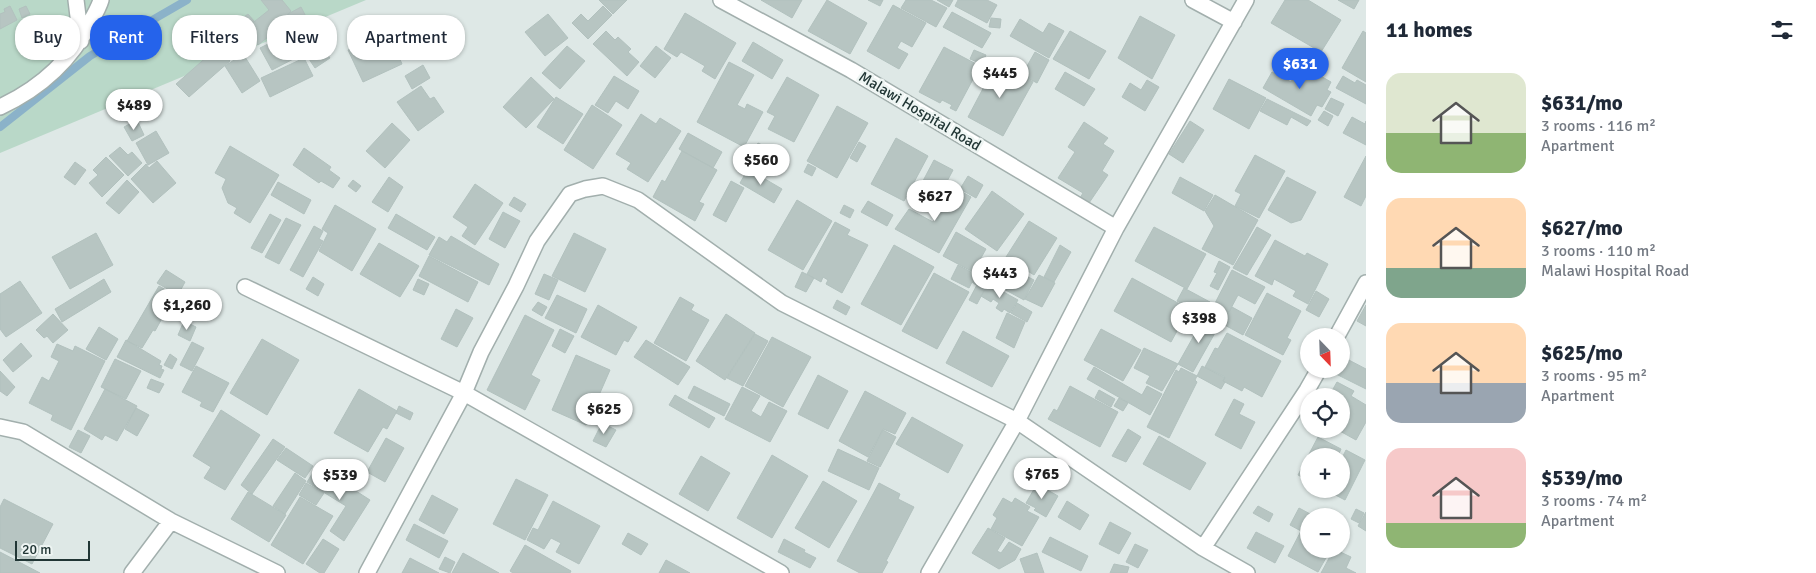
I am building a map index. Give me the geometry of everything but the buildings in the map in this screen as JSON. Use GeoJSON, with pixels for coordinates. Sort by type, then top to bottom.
{"type":"FeatureCollection","features":[{"type":"Feature","properties":{"kind":"street"},"geometry":{"type":"LineString","coordinates":[[76,0],[81,41]]}},
{"type":"Feature","properties":{"kind":"street"},"geometry":{"type":"LineString","coordinates":[[0,107],[42,83],[65,61],[81,41],[101,0]]}},
{"type":"Feature","properties":{"kind":"street","name":"Malawi Hospital Road"},"geometry":{"type":"LineString","coordinates":[[721,0],[851,70],[1116,228]]}},
{"type":"Feature","properties":{"kind":"street"},"geometry":{"type":"LineString","coordinates":[[1193,0],[1234,22]]}},
{"type":"Feature","properties":{"kind":"street"},"geometry":{"type":"LineString","coordinates":[[929,573],[1017,421],[1116,228],[1246,0]]}},
{"type":"Feature","properties":{"kind":"street"},"geometry":{"type":"LineString","coordinates":[[367,573],[464,393],[481,352],[516,286],[536,241],[570,194],[585,188],[602,186],[638,200],[782,304],[1017,421],[1203,548],[1247,573]]}},
{"type":"Feature","properties":{"kind":"street"},"geometry":{"type":"LineString","coordinates":[[1341,328],[1366,283]]}},
{"type":"Feature","properties":{"kind":"street"},"geometry":{"type":"LineString","coordinates":[[245,287],[464,393],[781,573]]}},
{"type":"Feature","properties":{"kind":"street"},"geometry":{"type":"LineString","coordinates":[[1203,548],[1314,378]]}},
{"type":"Feature","properties":{"kind":"street"},"geometry":{"type":"LineString","coordinates":[[0,427],[23,432],[171,521],[277,573]]}},
{"type":"Feature","properties":{"kind":"street"},"geometry":{"type":"LineString","coordinates":[[132,573],[171,521]]}},
{"type":"Feature","properties":{"kind":"green space"},"geometry":{"type":"Polygon","coordinates":[[[0,0],[366,0],[330,15],[267,15],[267,41],[257,46],[257,15],[172,15],[172,60],[222,60],[0,153],[0,0]]]}},
{"type":"Feature","properties":{"kind":"waterway"},"geometry":{"type":"LineString","coordinates":[[0,127],[90,56],[187,0]]}}]}
